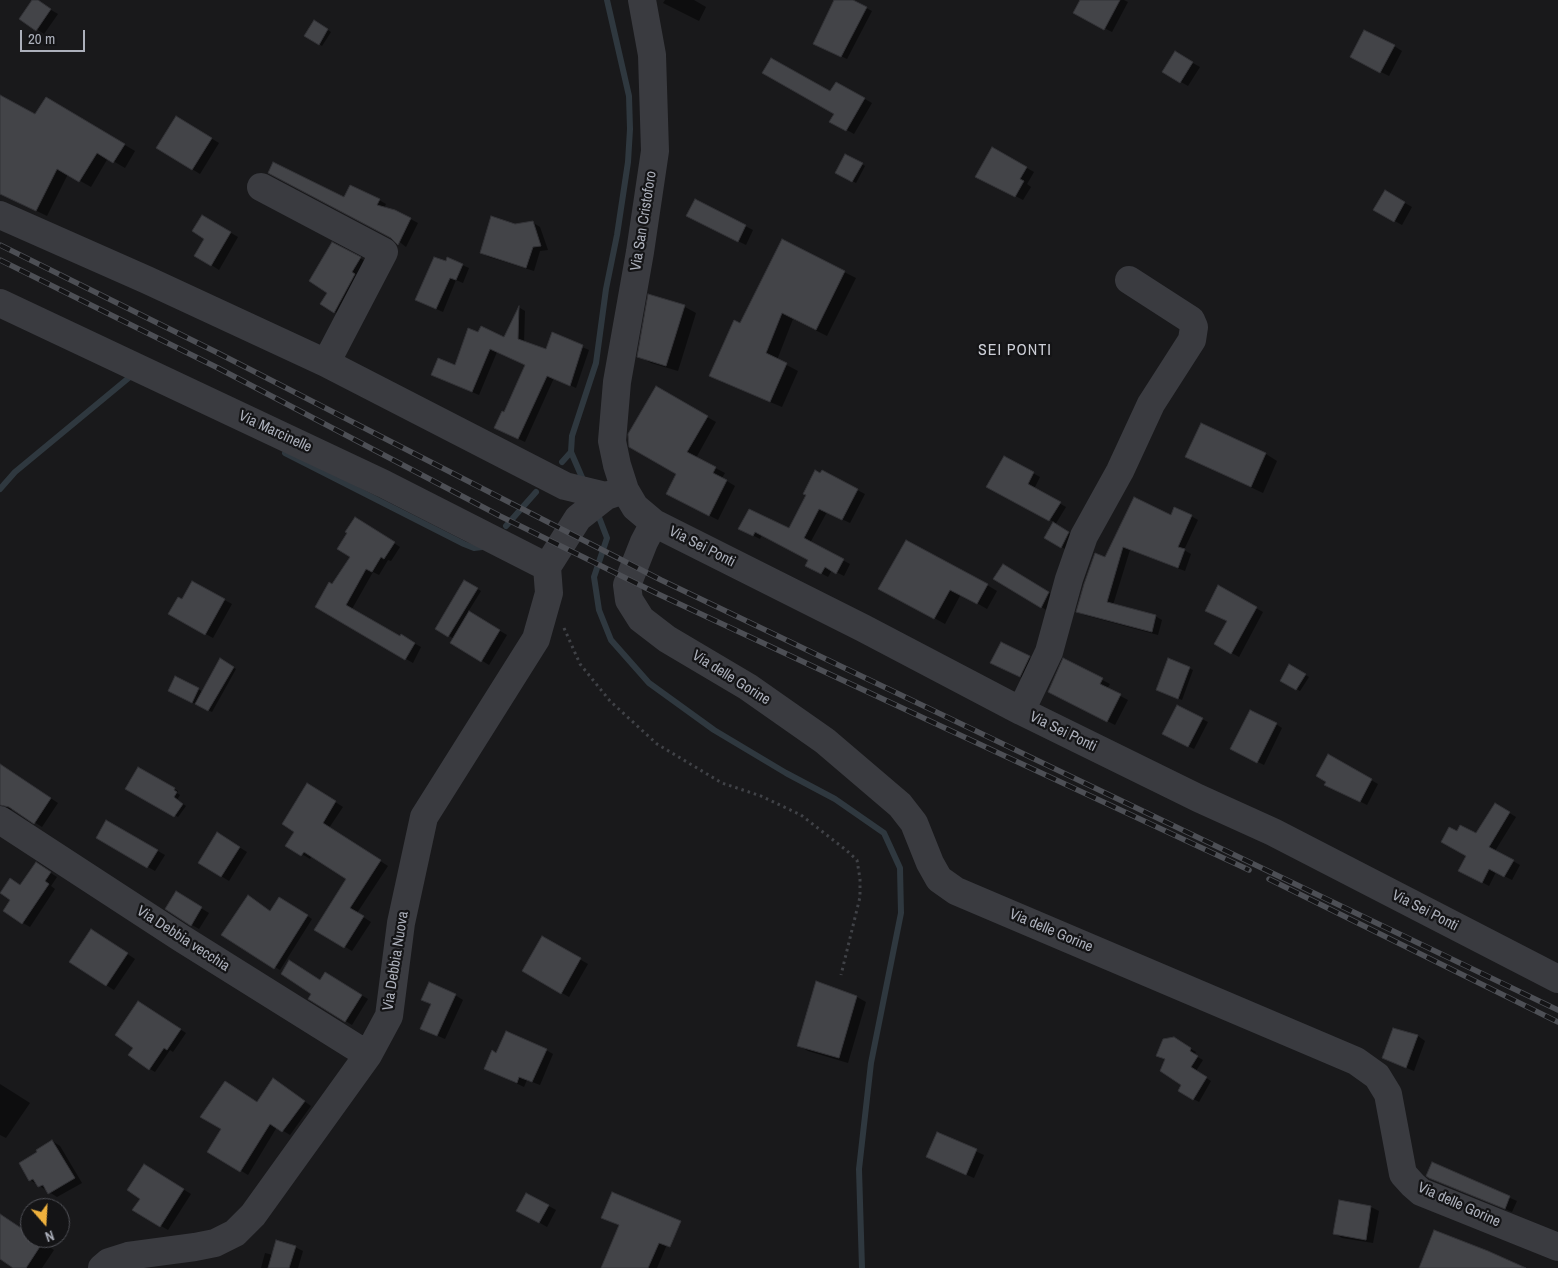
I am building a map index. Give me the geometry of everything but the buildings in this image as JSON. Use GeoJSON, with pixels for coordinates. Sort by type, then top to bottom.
{"type":"FeatureCollection","features":[{"type":"Feature","properties":{"kind":"street","name":"Via San Cristoforo"},"geometry":{"type":"LineString","coordinates":[[612,441],[617,382],[640,252],[654,152],[652,55],[642,0]]}},
{"type":"Feature","properties":{"kind":"street"},"geometry":{"type":"LineString","coordinates":[[261,187],[384,252],[326,362]]}},
{"type":"Feature","properties":{"kind":"street"},"geometry":{"type":"LineString","coordinates":[[0,215],[326,362],[565,486],[615,493]]}},
{"type":"Feature","properties":{"kind":"street"},"geometry":{"type":"LineString","coordinates":[[1021,711],[1049,652],[1069,579],[1084,536],[1120,471],[1151,404],[1192,340],[1194,327],[1191,320],[1129,280]]}},
{"type":"Feature","properties":{"kind":"street","name":"Via Marcinelle"},"geometry":{"type":"LineString","coordinates":[[0,304],[149,372],[384,484],[547,567]]}},
{"type":"Feature","properties":{"kind":"street","name":"Via Sei Ponti"},"geometry":{"type":"LineString","coordinates":[[612,441],[616,465],[615,493],[654,523],[863,628],[1021,711],[1189,794],[1273,832],[1558,979]]}},
{"type":"Feature","properties":{"kind":"street"},"geometry":{"type":"LineString","coordinates":[[547,567],[578,518],[615,493]]}},
{"type":"Feature","properties":{"kind":"street","name":"Via delle Gorine"},"geometry":{"type":"LineString","coordinates":[[654,523],[627,585],[629,600],[642,619],[667,639],[748,687],[817,736],[900,805],[914,823],[930,863],[939,879],[956,891],[1356,1061],[1377,1076],[1388,1094],[1402,1174],[1413,1185],[1422,1192],[1558,1247]]}},
{"type":"Feature","properties":{"kind":"street","name":"Via Debbia Nuova"},"geometry":{"type":"LineString","coordinates":[[102,1268],[109,1262],[128,1256],[215,1243],[235,1234],[253,1215],[368,1055],[389,1016],[401,923],[424,817],[536,639],[549,593],[547,567]]}},
{"type":"Feature","properties":{"kind":"street","name":"Via Debbia vecchia"},"geometry":{"type":"LineString","coordinates":[[0,820],[181,938],[368,1055]]}},
{"type":"Feature","properties":{"kind":"path"},"geometry":{"type":"LineString","coordinates":[[549,593],[580,664],[610,701],[657,744],[722,784],[761,796],[801,815],[857,860],[860,897],[841,975]]}},
{"type":"Feature","properties":{"kind":"waterway"},"geometry":{"type":"LineString","coordinates":[[584,482],[571,452],[572,436],[596,363],[606,289],[617,235],[628,162],[630,129],[629,96],[607,0]]}},
{"type":"Feature","properties":{"kind":"waterway"},"geometry":{"type":"LineString","coordinates":[[0,489],[15,472],[131,376],[133,377]]}},
{"type":"Feature","properties":{"kind":"waterway"},"geometry":{"type":"LineString","coordinates":[[562,462],[571,452]]}},
{"type":"Feature","properties":{"kind":"waterway"},"geometry":{"type":"LineString","coordinates":[[285,453],[464,544],[474,548],[482,547]]}},
{"type":"Feature","properties":{"kind":"waterway"},"geometry":{"type":"LineString","coordinates":[[506,526],[536,492]]}},
{"type":"Feature","properties":{"kind":"waterway"},"geometry":{"type":"LineString","coordinates":[[597,512],[607,538],[594,577],[599,610],[611,640],[649,683],[714,730],[786,773],[835,799],[884,833],[900,868],[901,913],[871,1063],[859,1169],[862,1268]]}},
{"type":"Feature","properties":{"kind":"railway"},"geometry":{"type":"LineString","coordinates":[[0,245],[216,352],[661,580],[1558,1010]]}},
{"type":"Feature","properties":{"kind":"railway"},"geometry":{"type":"LineString","coordinates":[[0,260],[218,368],[500,516],[658,594],[1249,870]]}},
{"type":"Feature","properties":{"kind":"railway"},"geometry":{"type":"LineString","coordinates":[[1269,879],[1558,1022]]}},
{"type":"Feature","properties":{"kind":"district","name":"SEI PONTI"},"geometry":{"type":"Point","coordinates":[1015,351]}}]}
